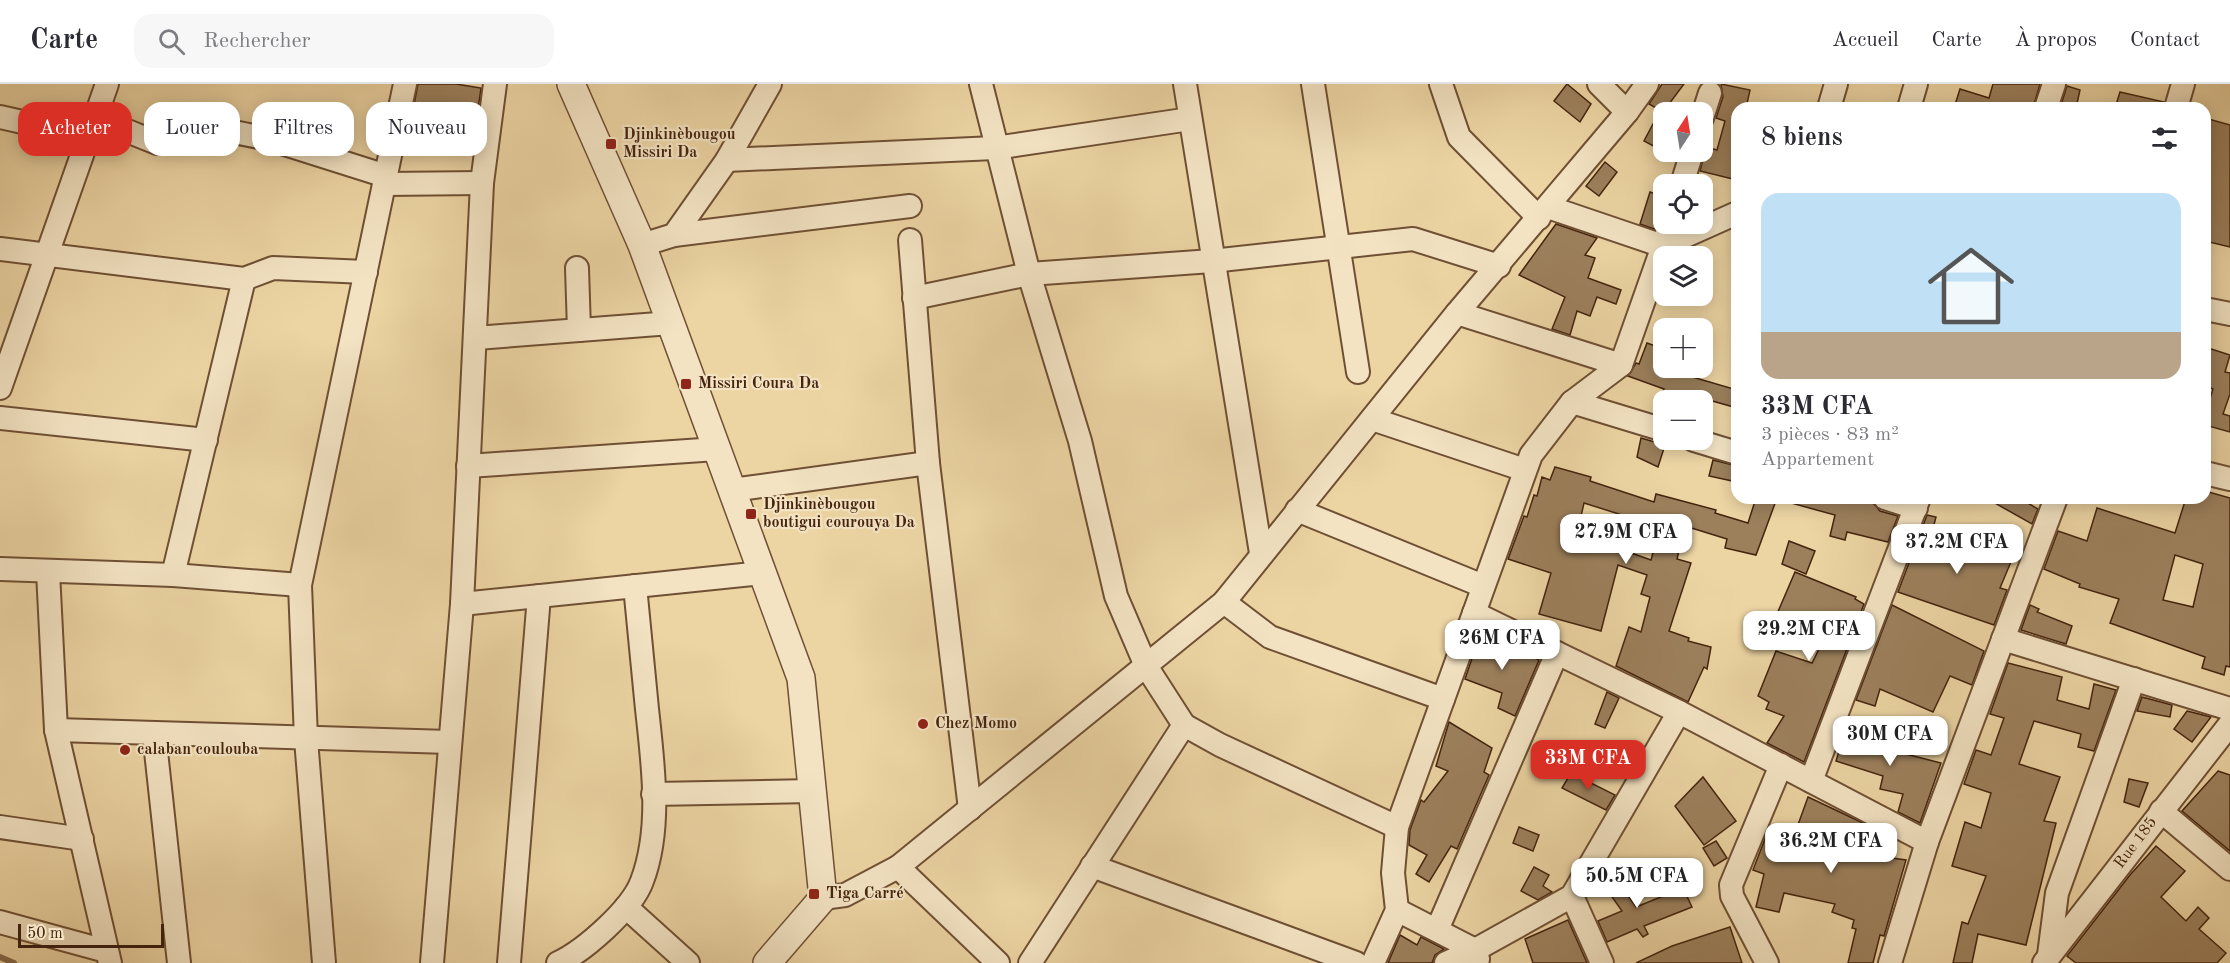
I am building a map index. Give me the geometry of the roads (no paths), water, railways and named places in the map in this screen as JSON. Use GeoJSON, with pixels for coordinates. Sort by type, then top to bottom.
{"type":"FeatureCollection","features":[{"type":"Feature","properties":{"kind":"street"},"geometry":{"type":"LineString","coordinates":[[101,102],[107,84]]}},
{"type":"Feature","properties":{"kind":"street"},"geometry":{"type":"LineString","coordinates":[[324,963],[306,739],[300,585],[405,84]]}},
{"type":"Feature","properties":{"kind":"street"},"geometry":{"type":"LineString","coordinates":[[432,963],[462,604],[482,183],[495,84]]}},
{"type":"Feature","properties":{"kind":"street"},"geometry":{"type":"LineString","coordinates":[[571,84],[642,245],[801,678],[824,898]]}},
{"type":"Feature","properties":{"kind":"street"},"geometry":{"type":"LineString","coordinates":[[674,235],[727,160],[770,84]]}},
{"type":"Feature","properties":{"kind":"street"},"geometry":{"type":"LineString","coordinates":[[981,84],[995,148],[1029,274],[1080,441],[1116,596],[1146,666],[1184,725],[1220,745],[1397,826]]}},
{"type":"Feature","properties":{"kind":"street"},"geometry":{"type":"LineString","coordinates":[[1185,84],[1261,554]]}},
{"type":"Feature","properties":{"kind":"street"},"geometry":{"type":"LineString","coordinates":[[1313,84],[1336,247],[1358,372]]}},
{"type":"Feature","properties":{"kind":"street"},"geometry":{"type":"LineString","coordinates":[[1599,84],[1627,112]]}},
{"type":"Feature","properties":{"kind":"street"},"geometry":{"type":"LineString","coordinates":[[767,963],[824,898],[845,895],[898,867],[1224,602],[1457,313],[1627,112],[1647,84]]}},
{"type":"Feature","properties":{"kind":"street"},"geometry":{"type":"LineString","coordinates":[[1831,102],[1836,84]]}},
{"type":"Feature","properties":{"kind":"street"},"geometry":{"type":"LineString","coordinates":[[1912,102],[1916,84]]}},
{"type":"Feature","properties":{"kind":"street"},"geometry":{"type":"LineString","coordinates":[[2048,102],[2054,84]]}},
{"type":"Feature","properties":{"kind":"street"},"geometry":{"type":"LineString","coordinates":[[2178,102],[2183,84]]}},
{"type":"Feature","properties":{"kind":"street"},"geometry":{"type":"LineString","coordinates":[[1446,86],[1459,137],[1544,212],[1663,246],[1731,216]]}},
{"type":"Feature","properties":{"kind":"street"},"geometry":{"type":"LineString","coordinates":[[1707,102],[1710,93]]}},
{"type":"Feature","properties":{"kind":"street"},"geometry":{"type":"LineString","coordinates":[[0,117],[18,119]]}},
{"type":"Feature","properties":{"kind":"street"},"geometry":{"type":"LineString","coordinates":[[132,137],[157,143],[164,118],[269,139],[385,180],[482,183]]}},
{"type":"Feature","properties":{"kind":"street"},"geometry":{"type":"LineString","coordinates":[[727,160],[995,148],[1190,119]]}},
{"type":"Feature","properties":{"kind":"street"},"geometry":{"type":"LineString","coordinates":[[0,388],[82,156]]}},
{"type":"Feature","properties":{"kind":"street"},"geometry":{"type":"LineString","coordinates":[[642,245],[674,235],[910,206]]}},
{"type":"Feature","properties":{"kind":"street"},"geometry":{"type":"LineString","coordinates":[[1663,246],[1667,234]]}},
{"type":"Feature","properties":{"kind":"street"},"geometry":{"type":"LineString","coordinates":[[915,298],[1029,274],[1212,261],[1413,239],[1499,266]]}},
{"type":"Feature","properties":{"kind":"street"},"geometry":{"type":"LineString","coordinates":[[909,240],[928,463],[970,809]]}},
{"type":"Feature","properties":{"kind":"street"},"geometry":{"type":"LineString","coordinates":[[0,249],[47,257],[244,279],[273,268],[366,272]]}},
{"type":"Feature","properties":{"kind":"street"},"geometry":{"type":"LineString","coordinates":[[578,268],[579,330]]}},
{"type":"Feature","properties":{"kind":"street"},"geometry":{"type":"LineString","coordinates":[[1373,963],[1397,910],[1393,873],[1397,826],[1525,470],[1531,456],[1572,402],[1621,365],[1653,274]]}},
{"type":"Feature","properties":{"kind":"street"},"geometry":{"type":"LineString","coordinates":[[173,575],[244,279]]}},
{"type":"Feature","properties":{"kind":"street"},"geometry":{"type":"LineString","coordinates":[[2211,310],[2230,314]]}},
{"type":"Feature","properties":{"kind":"street"},"geometry":{"type":"LineString","coordinates":[[1457,313],[1621,365]]}},
{"type":"Feature","properties":{"kind":"street"},"geometry":{"type":"LineString","coordinates":[[476,339],[671,323]]}},
{"type":"Feature","properties":{"kind":"street"},"geometry":{"type":"LineString","coordinates":[[1572,402],[1653,427]]}},
{"type":"Feature","properties":{"kind":"street"},"geometry":{"type":"LineString","coordinates":[[0,418],[206,440]]}},
{"type":"Feature","properties":{"kind":"street"},"geometry":{"type":"LineString","coordinates":[[1372,419],[1525,470]]}},
{"type":"Feature","properties":{"kind":"street"},"geometry":{"type":"LineString","coordinates":[[1713,446],[1731,451]]}},
{"type":"Feature","properties":{"kind":"street"},"geometry":{"type":"LineString","coordinates":[[468,466],[717,449]]}},
{"type":"Feature","properties":{"kind":"street"},"geometry":{"type":"LineString","coordinates":[[732,490],[928,463]]}},
{"type":"Feature","properties":{"kind":"street"},"geometry":{"type":"LineString","coordinates":[[2211,474],[2230,479]]}},
{"type":"Feature","properties":{"kind":"street"},"geometry":{"type":"LineString","coordinates":[[1811,781],[1918,504]]}},
{"type":"Feature","properties":{"kind":"street"},"geometry":{"type":"LineString","coordinates":[[1890,963],[1927,842],[2054,504]]}},
{"type":"Feature","properties":{"kind":"street"},"geometry":{"type":"LineString","coordinates":[[1297,510],[1484,586]]}},
{"type":"Feature","properties":{"kind":"street"},"geometry":{"type":"LineString","coordinates":[[0,569],[173,575],[300,585]]}},
{"type":"Feature","properties":{"kind":"street"},"geometry":{"type":"LineString","coordinates":[[48,572],[56,730],[108,957]]}},
{"type":"Feature","properties":{"kind":"street"},"geometry":{"type":"LineString","coordinates":[[462,604],[762,573]]}},
{"type":"Feature","properties":{"kind":"street"},"geometry":{"type":"LineString","coordinates":[[558,963],[576,955],[626,907],[642,883],[653,839],[652,762],[635,586]]}},
{"type":"Feature","properties":{"kind":"street"},"geometry":{"type":"LineString","coordinates":[[509,963],[539,596]]}},
{"type":"Feature","properties":{"kind":"street"},"geometry":{"type":"LineString","coordinates":[[1224,602],[1270,637],[1443,699]]}},
{"type":"Feature","properties":{"kind":"street"},"geometry":{"type":"LineString","coordinates":[[1474,613],[1679,712],[1927,842]]}},
{"type":"Feature","properties":{"kind":"street"},"geometry":{"type":"LineString","coordinates":[[2003,639],[2230,709]]}},
{"type":"Feature","properties":{"kind":"street"},"geometry":{"type":"LineString","coordinates":[[1437,930],[1557,653]]}},
{"type":"Feature","properties":{"kind":"street"},"geometry":{"type":"LineString","coordinates":[[2049,962],[2057,893],[2134,679]]}},
{"type":"Feature","properties":{"kind":"street"},"geometry":{"type":"LineString","coordinates":[[1446,963],[1478,956],[1572,896],[1679,712]]}},
{"type":"Feature","properties":{"kind":"street","name":"Rue 185"},"geometry":{"type":"LineString","coordinates":[[2049,962],[2161,811],[2230,724]]}},
{"type":"Feature","properties":{"kind":"street"},"geometry":{"type":"LineString","coordinates":[[1030,963],[1184,725]]}},
{"type":"Feature","properties":{"kind":"street"},"geometry":{"type":"LineString","coordinates":[[56,730],[449,742]]}},
{"type":"Feature","properties":{"kind":"street"},"geometry":{"type":"LineString","coordinates":[[154,734],[179,963]]}},
{"type":"Feature","properties":{"kind":"street"},"geometry":{"type":"LineString","coordinates":[[1767,963],[1732,896],[1731,885],[1781,765]]}},
{"type":"Feature","properties":{"kind":"street"},"geometry":{"type":"LineString","coordinates":[[652,794],[812,791]]}},
{"type":"Feature","properties":{"kind":"street"},"geometry":{"type":"LineString","coordinates":[[2161,811],[2230,869]]}},
{"type":"Feature","properties":{"kind":"street"},"geometry":{"type":"LineString","coordinates":[[0,827],[82,839]]}},
{"type":"Feature","properties":{"kind":"street"},"geometry":{"type":"LineString","coordinates":[[1092,866],[1355,963]]}},
{"type":"Feature","properties":{"kind":"street"},"geometry":{"type":"LineString","coordinates":[[898,867],[988,960]]}},
{"type":"Feature","properties":{"kind":"street"},"geometry":{"type":"LineString","coordinates":[[1572,896],[1602,963]]}},
{"type":"Feature","properties":{"kind":"street"},"geometry":{"type":"LineString","coordinates":[[626,907],[688,963]]}},
{"type":"Feature","properties":{"kind":"street"},"geometry":{"type":"LineString","coordinates":[[1397,910],[1437,930],[1478,956]]}},
{"type":"Feature","properties":{"kind":"street"},"geometry":{"type":"LineString","coordinates":[[0,922],[108,957]]}},
{"type":"Feature","properties":{"kind":"waterway"},"geometry":{"type":"LineString","coordinates":[[0,957],[14,963]]}},
{"type":"Feature","properties":{"kind":"place","name":"Djinkinèbougou Missiri Da"},"geometry":{"type":"Point","coordinates":[611,144]}},
{"type":"Feature","properties":{"kind":"place","name":"Missiri Coura Da"},"geometry":{"type":"Point","coordinates":[686,384]}},
{"type":"Feature","properties":{"kind":"place","name":"Djinkinèbougou boutigui courouya Da"},"geometry":{"type":"Point","coordinates":[751,514]}},
{"type":"Feature","properties":{"kind":"place","name":"Chez Momo"},"geometry":{"type":"Point","coordinates":[923,724]}},
{"type":"Feature","properties":{"kind":"place","name":"calaban coulouba"},"geometry":{"type":"Point","coordinates":[125,750]}},
{"type":"Feature","properties":{"kind":"place","name":"Tiga Carré"},"geometry":{"type":"Point","coordinates":[814,894]}}]}
